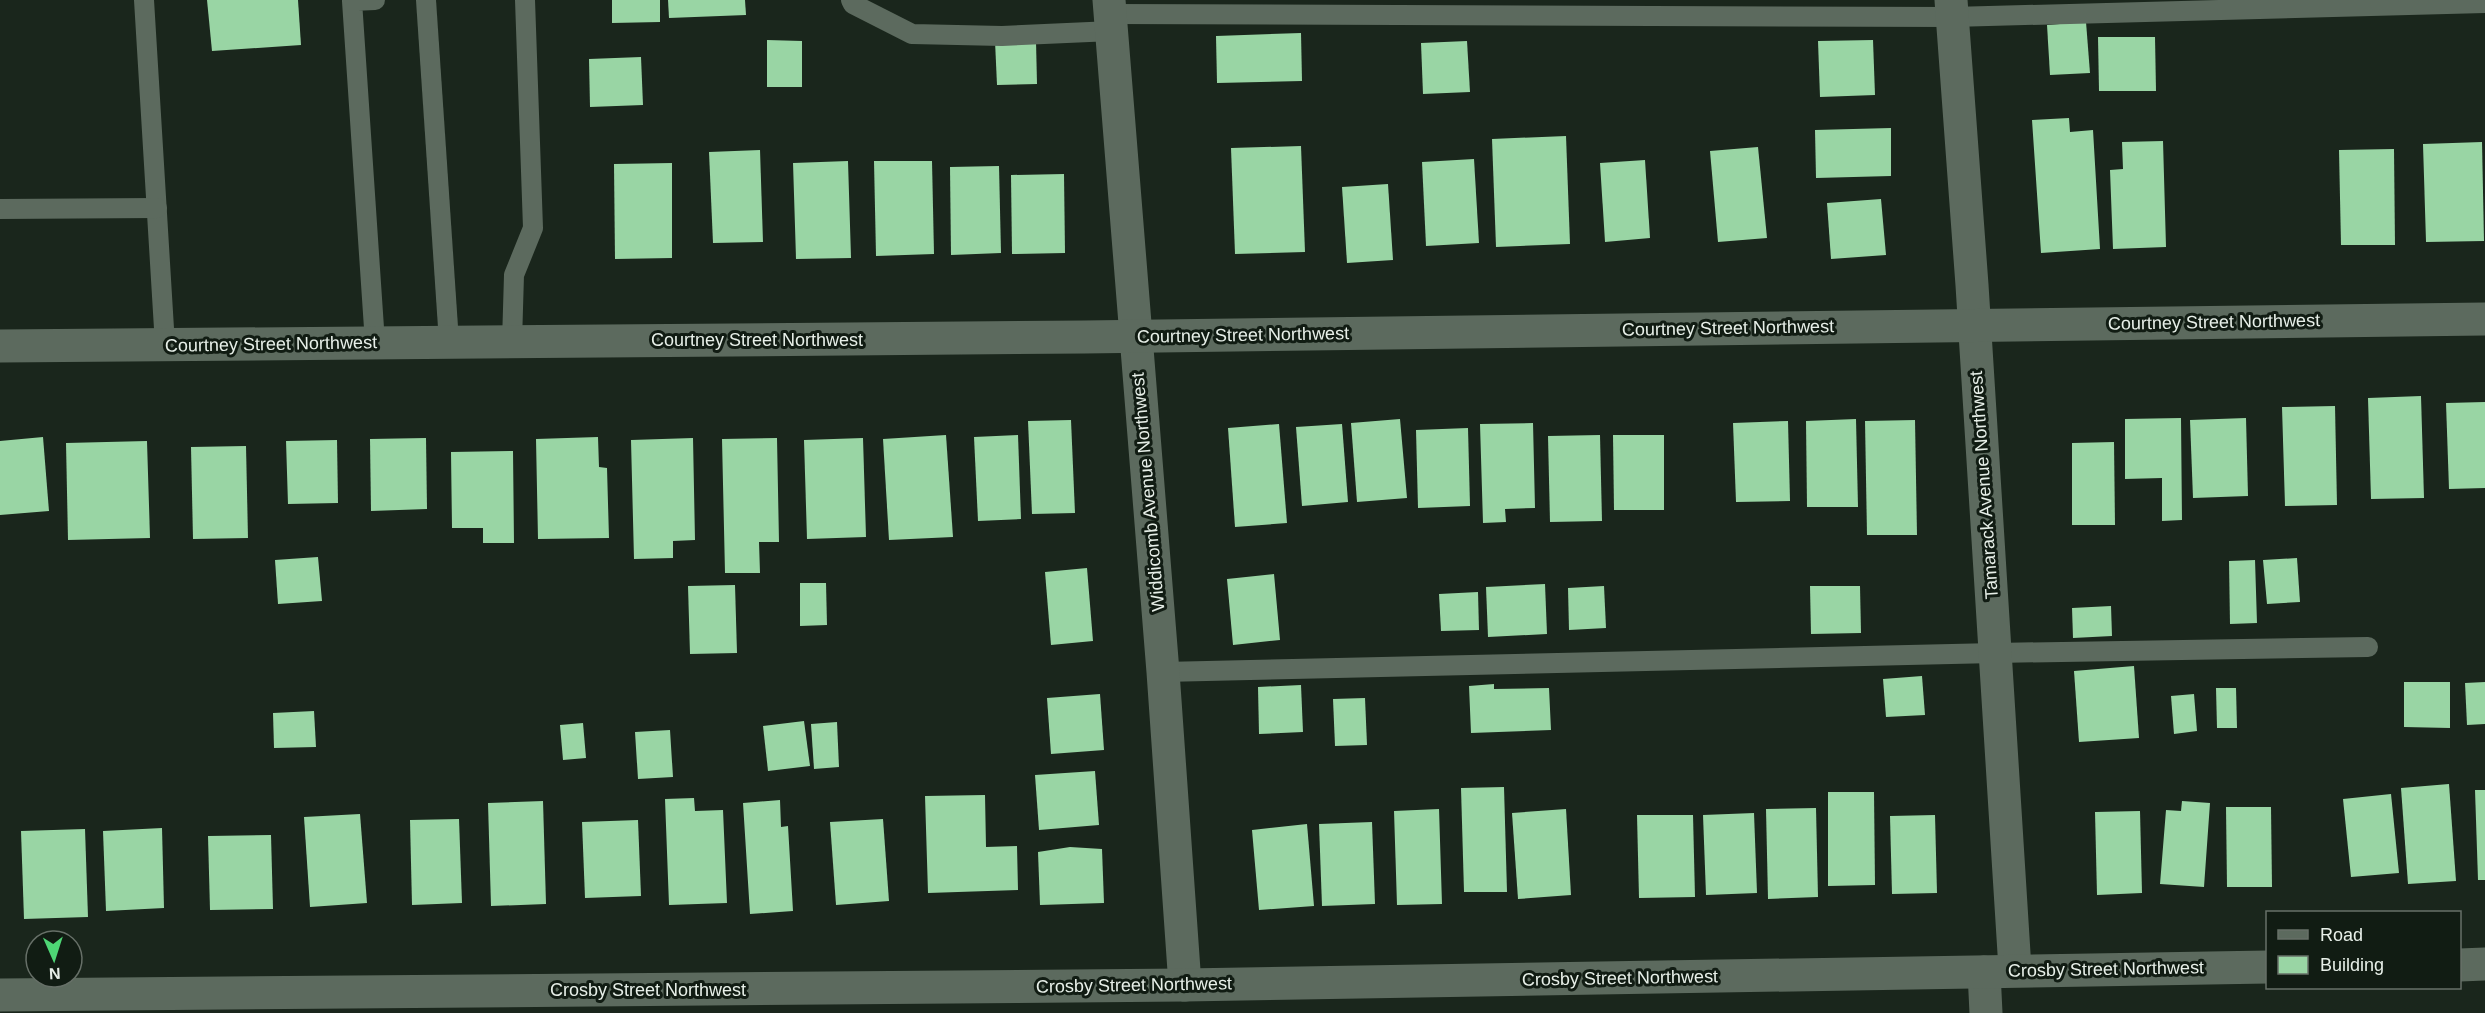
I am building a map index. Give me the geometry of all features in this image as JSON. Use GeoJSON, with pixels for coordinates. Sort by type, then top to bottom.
{"type":"FeatureCollection","features":[{"type":"Feature","properties":{"kind":"street","name":"Tamarack Avenue Northwest"},"geometry":{"type":"LineString","coordinates":[[1951,8],[1995,653],[2000,970],[1986,1013]]}},
{"type":"Feature","properties":{"kind":"street","name":"Widdicomb Avenue Northwest"},"geometry":{"type":"LineString","coordinates":[[1111,15],[1163,672],[1185,985]]}},
{"type":"Feature","properties":{"kind":"street","name":"Courtney Street Northwest"},"geometry":{"type":"LineString","coordinates":[[0,346],[1136,336],[2485,319]]}},
{"type":"Feature","properties":{"kind":"street"},"geometry":{"type":"LineString","coordinates":[[2461,965],[2485,964]]}},
{"type":"Feature","properties":{"kind":"street","name":"Crosby Street Northwest"},"geometry":{"type":"LineString","coordinates":[[0,995],[1185,985],[2266,967]]}},
{"type":"Feature","properties":{"kind":"lane"},"geometry":{"type":"LineString","coordinates":[[144,0],[165,345]]}},
{"type":"Feature","properties":{"kind":"lane"},"geometry":{"type":"LineString","coordinates":[[375,0],[352,1],[375,343]]}},
{"type":"Feature","properties":{"kind":"lane"},"geometry":{"type":"LineString","coordinates":[[426,0],[449,342]]}},
{"type":"Feature","properties":{"kind":"lane"},"geometry":{"type":"LineString","coordinates":[[512,342],[514,275],[533,228],[525,0]]}},
{"type":"Feature","properties":{"kind":"lane"},"geometry":{"type":"LineString","coordinates":[[851,0],[853,4],[912,34],[1002,36],[1111,15],[1335,8],[1951,8],[2485,3]]}},
{"type":"Feature","properties":{"kind":"lane"},"geometry":{"type":"LineString","coordinates":[[0,209],[157,208]]}},
{"type":"Feature","properties":{"kind":"lane"},"geometry":{"type":"LineString","coordinates":[[1163,672],[2368,647]]}},
{"type":"Feature","properties":{"kind":"building"},"geometry":{"type":"Polygon","coordinates":[[[207,0],[298,0],[301,45],[212,51],[207,0]]]}},
{"type":"Feature","properties":{"kind":"building"},"geometry":{"type":"Polygon","coordinates":[[[612,0],[660,0],[660,22],[612,23],[612,0]]]}},
{"type":"Feature","properties":{"kind":"building"},"geometry":{"type":"Polygon","coordinates":[[[668,0],[745,0],[746,15],[669,18],[668,0]]]}},
{"type":"Feature","properties":{"kind":"building"},"geometry":{"type":"Polygon","coordinates":[[[2086,22],[2090,73],[2050,75],[2047,25],[2086,22]]]}},
{"type":"Feature","properties":{"kind":"building"},"geometry":{"type":"Polygon","coordinates":[[[1301,33],[1302,81],[1217,83],[1216,36],[1301,33]]]}},
{"type":"Feature","properties":{"kind":"building"},"geometry":{"type":"Polygon","coordinates":[[[2098,37],[2155,37],[2156,91],[2099,91],[2098,37]]]}},
{"type":"Feature","properties":{"kind":"building"},"geometry":{"type":"Polygon","coordinates":[[[767,40],[802,41],[802,87],[767,87],[767,40]]]}},
{"type":"Feature","properties":{"kind":"building"},"geometry":{"type":"Polygon","coordinates":[[[1873,40],[1875,95],[1820,97],[1818,41],[1873,40]]]}},
{"type":"Feature","properties":{"kind":"building"},"geometry":{"type":"Polygon","coordinates":[[[995,41],[1036,41],[1037,84],[997,85],[995,41]]]}},
{"type":"Feature","properties":{"kind":"building"},"geometry":{"type":"Polygon","coordinates":[[[1467,41],[1470,92],[1423,94],[1421,43],[1467,41]]]}},
{"type":"Feature","properties":{"kind":"building"},"geometry":{"type":"Polygon","coordinates":[[[641,57],[643,105],[590,107],[589,59],[641,57]]]}},
{"type":"Feature","properties":{"kind":"building"},"geometry":{"type":"Polygon","coordinates":[[[2069,118],[2070,132],[2093,130],[2100,249],[2041,253],[2032,120],[2069,118]]]}},
{"type":"Feature","properties":{"kind":"building"},"geometry":{"type":"Polygon","coordinates":[[[1891,128],[1891,176],[1816,178],[1815,130],[1891,128]]]}},
{"type":"Feature","properties":{"kind":"building"},"geometry":{"type":"Polygon","coordinates":[[[1566,136],[1570,244],[1496,247],[1492,139],[1566,136]]]}},
{"type":"Feature","properties":{"kind":"building"},"geometry":{"type":"Polygon","coordinates":[[[2163,141],[2166,247],[2113,249],[2110,170],[2123,169],[2122,142],[2163,141]]]}},
{"type":"Feature","properties":{"kind":"building"},"geometry":{"type":"Polygon","coordinates":[[[2482,142],[2484,241],[2426,242],[2423,144],[2482,142]]]}},
{"type":"Feature","properties":{"kind":"building"},"geometry":{"type":"Polygon","coordinates":[[[1301,146],[1305,252],[1235,254],[1231,148],[1301,146]]]}},
{"type":"Feature","properties":{"kind":"building"},"geometry":{"type":"Polygon","coordinates":[[[1758,147],[1767,238],[1718,242],[1710,151],[1758,147]]]}},
{"type":"Feature","properties":{"kind":"building"},"geometry":{"type":"Polygon","coordinates":[[[2394,149],[2395,245],[2341,245],[2339,150],[2394,149]]]}},
{"type":"Feature","properties":{"kind":"building"},"geometry":{"type":"Polygon","coordinates":[[[760,150],[763,242],[713,243],[709,152],[760,150]]]}},
{"type":"Feature","properties":{"kind":"building"},"geometry":{"type":"Polygon","coordinates":[[[1474,159],[1479,243],[1426,246],[1422,162],[1474,159]]]}},
{"type":"Feature","properties":{"kind":"building"},"geometry":{"type":"Polygon","coordinates":[[[1645,160],[1650,238],[1605,242],[1600,163],[1645,160]]]}},
{"type":"Feature","properties":{"kind":"building"},"geometry":{"type":"Polygon","coordinates":[[[848,161],[851,258],[796,259],[793,163],[848,161]]]}},
{"type":"Feature","properties":{"kind":"building"},"geometry":{"type":"Polygon","coordinates":[[[874,161],[932,161],[934,254],[876,256],[874,161]]]}},
{"type":"Feature","properties":{"kind":"building"},"geometry":{"type":"Polygon","coordinates":[[[672,163],[672,258],[615,259],[614,164],[672,163]]]}},
{"type":"Feature","properties":{"kind":"building"},"geometry":{"type":"Polygon","coordinates":[[[999,166],[1001,253],[951,255],[950,167],[999,166]]]}},
{"type":"Feature","properties":{"kind":"building"},"geometry":{"type":"Polygon","coordinates":[[[1064,174],[1065,253],[1012,254],[1011,175],[1064,174]]]}},
{"type":"Feature","properties":{"kind":"building"},"geometry":{"type":"Polygon","coordinates":[[[1388,184],[1393,260],[1347,263],[1342,187],[1388,184]]]}},
{"type":"Feature","properties":{"kind":"building"},"geometry":{"type":"Polygon","coordinates":[[[1881,199],[1886,255],[1831,259],[1827,203],[1881,199]]]}},
{"type":"Feature","properties":{"kind":"building"},"geometry":{"type":"Polygon","coordinates":[[[2421,396],[2424,498],[2371,499],[2368,398],[2421,396]]]}},
{"type":"Feature","properties":{"kind":"building"},"geometry":{"type":"Polygon","coordinates":[[[2485,402],[2485,488],[2449,489],[2446,403],[2485,402]]]}},
{"type":"Feature","properties":{"kind":"building"},"geometry":{"type":"Polygon","coordinates":[[[2335,406],[2337,505],[2285,506],[2282,407],[2335,406]]]}},
{"type":"Feature","properties":{"kind":"building"},"geometry":{"type":"Polygon","coordinates":[[[2181,418],[2182,520],[2162,521],[2162,478],[2125,479],[2125,419],[2181,418]]]}},
{"type":"Feature","properties":{"kind":"building"},"geometry":{"type":"Polygon","coordinates":[[[2246,418],[2248,496],[2193,498],[2190,420],[2246,418]]]}},
{"type":"Feature","properties":{"kind":"building"},"geometry":{"type":"Polygon","coordinates":[[[1400,419],[1407,498],[1357,502],[1351,423],[1400,419]]]}},
{"type":"Feature","properties":{"kind":"building"},"geometry":{"type":"Polygon","coordinates":[[[1856,419],[1858,507],[1807,507],[1806,421],[1856,419]]]}},
{"type":"Feature","properties":{"kind":"building"},"geometry":{"type":"Polygon","coordinates":[[[1071,420],[1075,513],[1032,514],[1028,421],[1071,420]]]}},
{"type":"Feature","properties":{"kind":"building"},"geometry":{"type":"Polygon","coordinates":[[[1915,420],[1917,535],[1867,535],[1865,421],[1915,420]]]}},
{"type":"Feature","properties":{"kind":"building"},"geometry":{"type":"Polygon","coordinates":[[[1788,421],[1790,501],[1736,502],[1733,423],[1788,421]]]}},
{"type":"Feature","properties":{"kind":"building"},"geometry":{"type":"Polygon","coordinates":[[[1533,423],[1535,508],[1505,509],[1506,522],[1483,523],[1480,424],[1533,423]]]}},
{"type":"Feature","properties":{"kind":"building"},"geometry":{"type":"Polygon","coordinates":[[[1279,424],[1287,523],[1235,527],[1228,428],[1279,424]]]}},
{"type":"Feature","properties":{"kind":"building"},"geometry":{"type":"Polygon","coordinates":[[[1342,424],[1348,502],[1302,506],[1296,427],[1342,424]]]}},
{"type":"Feature","properties":{"kind":"building"},"geometry":{"type":"Polygon","coordinates":[[[1468,428],[1470,506],[1418,508],[1416,430],[1468,428]]]}},
{"type":"Feature","properties":{"kind":"building"},"geometry":{"type":"Polygon","coordinates":[[[946,435],[953,537],[889,540],[883,439],[946,435]]]}},
{"type":"Feature","properties":{"kind":"building"},"geometry":{"type":"Polygon","coordinates":[[[1018,435],[1021,519],[978,521],[974,437],[1018,435]]]}},
{"type":"Feature","properties":{"kind":"building"},"geometry":{"type":"Polygon","coordinates":[[[1600,435],[1602,521],[1550,522],[1548,436],[1600,435]]]}},
{"type":"Feature","properties":{"kind":"building"},"geometry":{"type":"Polygon","coordinates":[[[1613,435],[1664,435],[1664,510],[1614,510],[1613,435]]]}},
{"type":"Feature","properties":{"kind":"building"},"geometry":{"type":"Polygon","coordinates":[[[43,437],[49,511],[0,515],[0,441],[43,437]]]}},
{"type":"Feature","properties":{"kind":"building"},"geometry":{"type":"Polygon","coordinates":[[[598,437],[599,467],[607,468],[609,538],[538,539],[536,439],[598,437]]]}},
{"type":"Feature","properties":{"kind":"building"},"geometry":{"type":"Polygon","coordinates":[[[426,438],[427,509],[371,511],[370,439],[426,438]]]}},
{"type":"Feature","properties":{"kind":"building"},"geometry":{"type":"Polygon","coordinates":[[[693,438],[695,540],[673,541],[673,558],[634,559],[631,440],[693,438]]]}},
{"type":"Feature","properties":{"kind":"building"},"geometry":{"type":"Polygon","coordinates":[[[777,438],[779,542],[759,542],[760,573],[725,573],[722,439],[777,438]]]}},
{"type":"Feature","properties":{"kind":"building"},"geometry":{"type":"Polygon","coordinates":[[[863,438],[866,537],[807,539],[804,440],[863,438]]]}},
{"type":"Feature","properties":{"kind":"building"},"geometry":{"type":"Polygon","coordinates":[[[337,440],[338,503],[288,504],[286,441],[337,440]]]}},
{"type":"Feature","properties":{"kind":"building"},"geometry":{"type":"Polygon","coordinates":[[[147,441],[150,538],[68,540],[66,443],[147,441]]]}},
{"type":"Feature","properties":{"kind":"building"},"geometry":{"type":"Polygon","coordinates":[[[2114,442],[2115,525],[2072,525],[2072,443],[2114,442]]]}},
{"type":"Feature","properties":{"kind":"building"},"geometry":{"type":"Polygon","coordinates":[[[246,446],[248,538],[193,539],[191,447],[246,446]]]}},
{"type":"Feature","properties":{"kind":"building"},"geometry":{"type":"Polygon","coordinates":[[[513,451],[514,543],[483,543],[483,528],[452,528],[451,452],[513,451]]]}},
{"type":"Feature","properties":{"kind":"building"},"geometry":{"type":"Polygon","coordinates":[[[318,557],[322,601],[278,604],[275,560],[318,557]]]}},
{"type":"Feature","properties":{"kind":"building"},"geometry":{"type":"Polygon","coordinates":[[[2297,558],[2300,602],[2267,604],[2263,560],[2297,558]]]}},
{"type":"Feature","properties":{"kind":"building"},"geometry":{"type":"Polygon","coordinates":[[[2255,560],[2257,623],[2230,624],[2229,561],[2255,560]]]}},
{"type":"Feature","properties":{"kind":"building"},"geometry":{"type":"Polygon","coordinates":[[[1087,568],[1093,641],[1051,645],[1045,572],[1087,568]]]}},
{"type":"Feature","properties":{"kind":"building"},"geometry":{"type":"Polygon","coordinates":[[[1274,574],[1280,640],[1233,645],[1227,579],[1274,574]]]}},
{"type":"Feature","properties":{"kind":"building"},"geometry":{"type":"Polygon","coordinates":[[[800,583],[826,583],[827,625],[800,626],[800,583]]]}},
{"type":"Feature","properties":{"kind":"building"},"geometry":{"type":"Polygon","coordinates":[[[1545,584],[1547,634],[1488,637],[1486,587],[1545,584]]]}},
{"type":"Feature","properties":{"kind":"building"},"geometry":{"type":"Polygon","coordinates":[[[735,585],[737,653],[690,654],[688,586],[735,585]]]}},
{"type":"Feature","properties":{"kind":"building"},"geometry":{"type":"Polygon","coordinates":[[[1604,586],[1606,628],[1569,630],[1568,588],[1604,586]]]}},
{"type":"Feature","properties":{"kind":"building"},"geometry":{"type":"Polygon","coordinates":[[[1810,586],[1860,586],[1861,633],[1811,634],[1810,586]]]}},
{"type":"Feature","properties":{"kind":"building"},"geometry":{"type":"Polygon","coordinates":[[[1478,592],[1479,630],[1441,631],[1439,594],[1478,592]]]}},
{"type":"Feature","properties":{"kind":"building"},"geometry":{"type":"Polygon","coordinates":[[[2111,606],[2112,636],[2073,638],[2072,608],[2111,606]]]}},
{"type":"Feature","properties":{"kind":"building"},"geometry":{"type":"Polygon","coordinates":[[[2134,666],[2139,738],[2079,742],[2074,671],[2134,666]]]}},
{"type":"Feature","properties":{"kind":"building"},"geometry":{"type":"Polygon","coordinates":[[[1922,676],[1925,715],[1886,717],[1883,679],[1922,676]]]}},
{"type":"Feature","properties":{"kind":"building"},"geometry":{"type":"Polygon","coordinates":[[[2404,682],[2450,682],[2450,728],[2404,727],[2404,682]]]}},
{"type":"Feature","properties":{"kind":"building"},"geometry":{"type":"Polygon","coordinates":[[[2485,682],[2485,724],[2467,725],[2465,683],[2485,682]]]}},
{"type":"Feature","properties":{"kind":"building"},"geometry":{"type":"Polygon","coordinates":[[[1494,684],[1494,689],[1549,688],[1551,730],[1471,733],[1469,686],[1494,684]]]}},
{"type":"Feature","properties":{"kind":"building"},"geometry":{"type":"Polygon","coordinates":[[[1301,685],[1303,732],[1259,734],[1258,687],[1301,685]]]}},
{"type":"Feature","properties":{"kind":"building"},"geometry":{"type":"Polygon","coordinates":[[[2216,688],[2236,688],[2237,728],[2217,728],[2216,688]]]}},
{"type":"Feature","properties":{"kind":"building"},"geometry":{"type":"Polygon","coordinates":[[[1100,694],[1104,750],[1051,754],[1047,698],[1100,694]]]}},
{"type":"Feature","properties":{"kind":"building"},"geometry":{"type":"Polygon","coordinates":[[[2194,694],[2197,731],[2174,734],[2171,696],[2194,694]]]}},
{"type":"Feature","properties":{"kind":"building"},"geometry":{"type":"Polygon","coordinates":[[[1365,698],[1367,745],[1335,746],[1333,699],[1365,698]]]}},
{"type":"Feature","properties":{"kind":"building"},"geometry":{"type":"Polygon","coordinates":[[[314,711],[316,747],[274,748],[273,713],[314,711]]]}},
{"type":"Feature","properties":{"kind":"building"},"geometry":{"type":"Polygon","coordinates":[[[804,721],[810,766],[768,771],[763,726],[804,721]]]}},
{"type":"Feature","properties":{"kind":"building"},"geometry":{"type":"Polygon","coordinates":[[[837,722],[839,767],[814,769],[811,724],[837,722]]]}},
{"type":"Feature","properties":{"kind":"building"},"geometry":{"type":"Polygon","coordinates":[[[583,723],[586,758],[563,760],[560,725],[583,723]]]}},
{"type":"Feature","properties":{"kind":"building"},"geometry":{"type":"Polygon","coordinates":[[[670,730],[673,777],[638,779],[635,732],[670,730]]]}},
{"type":"Feature","properties":{"kind":"building"},"geometry":{"type":"Polygon","coordinates":[[[1095,771],[1099,825],[1039,830],[1035,775],[1095,771]]]}},
{"type":"Feature","properties":{"kind":"building"},"geometry":{"type":"Polygon","coordinates":[[[2449,784],[2456,881],[2408,884],[2401,788],[2449,784]]]}},
{"type":"Feature","properties":{"kind":"building"},"geometry":{"type":"Polygon","coordinates":[[[1504,787],[1507,892],[1464,892],[1461,788],[1504,787]]]}},
{"type":"Feature","properties":{"kind":"building"},"geometry":{"type":"Polygon","coordinates":[[[2475,790],[2485,790],[2485,880],[2478,880],[2475,790]]]}},
{"type":"Feature","properties":{"kind":"building"},"geometry":{"type":"Polygon","coordinates":[[[1828,792],[1874,792],[1875,885],[1828,886],[1828,792]]]}},
{"type":"Feature","properties":{"kind":"building"},"geometry":{"type":"Polygon","coordinates":[[[2391,794],[2399,873],[2351,877],[2343,799],[2391,794]]]}},
{"type":"Feature","properties":{"kind":"building"},"geometry":{"type":"Polygon","coordinates":[[[985,795],[986,847],[1017,846],[1018,890],[928,893],[925,796],[985,795]]]}},
{"type":"Feature","properties":{"kind":"building"},"geometry":{"type":"Polygon","coordinates":[[[694,798],[695,811],[723,810],[727,903],[669,905],[665,799],[694,798]]]}},
{"type":"Feature","properties":{"kind":"building"},"geometry":{"type":"Polygon","coordinates":[[[780,800],[781,827],[788,826],[793,911],[750,914],[743,803],[780,800]]]}},
{"type":"Feature","properties":{"kind":"building"},"geometry":{"type":"Polygon","coordinates":[[[543,801],[546,904],[491,906],[488,803],[543,801]]]}},
{"type":"Feature","properties":{"kind":"building"},"geometry":{"type":"Polygon","coordinates":[[[2182,801],[2210,803],[2204,887],[2160,884],[2166,810],[2181,811],[2182,801]]]}},
{"type":"Feature","properties":{"kind":"building"},"geometry":{"type":"Polygon","coordinates":[[[2226,807],[2271,807],[2272,887],[2227,887],[2226,807]]]}},
{"type":"Feature","properties":{"kind":"building"},"geometry":{"type":"Polygon","coordinates":[[[1816,808],[1818,897],[1768,899],[1766,809],[1816,808]]]}},
{"type":"Feature","properties":{"kind":"building"},"geometry":{"type":"Polygon","coordinates":[[[1439,809],[1442,904],[1397,905],[1394,811],[1439,809]]]}},
{"type":"Feature","properties":{"kind":"building"},"geometry":{"type":"Polygon","coordinates":[[[1566,809],[1571,895],[1518,899],[1512,813],[1566,809]]]}},
{"type":"Feature","properties":{"kind":"building"},"geometry":{"type":"Polygon","coordinates":[[[2140,811],[2142,893],[2097,895],[2095,812],[2140,811]]]}},
{"type":"Feature","properties":{"kind":"building"},"geometry":{"type":"Polygon","coordinates":[[[1754,813],[1757,893],[1706,895],[1703,815],[1754,813]]]}},
{"type":"Feature","properties":{"kind":"building"},"geometry":{"type":"Polygon","coordinates":[[[360,814],[367,903],[310,907],[304,817],[360,814]]]}},
{"type":"Feature","properties":{"kind":"building"},"geometry":{"type":"Polygon","coordinates":[[[1637,815],[1693,815],[1695,897],[1639,898],[1637,815]]]}},
{"type":"Feature","properties":{"kind":"building"},"geometry":{"type":"Polygon","coordinates":[[[1935,815],[1937,893],[1892,894],[1890,816],[1935,815]]]}},
{"type":"Feature","properties":{"kind":"building"},"geometry":{"type":"Polygon","coordinates":[[[459,819],[462,903],[412,905],[410,820],[459,819]]]}},
{"type":"Feature","properties":{"kind":"building"},"geometry":{"type":"Polygon","coordinates":[[[883,819],[889,901],[836,905],[830,822],[883,819]]]}},
{"type":"Feature","properties":{"kind":"building"},"geometry":{"type":"Polygon","coordinates":[[[638,820],[641,896],[585,898],[582,822],[638,820]]]}},
{"type":"Feature","properties":{"kind":"building"},"geometry":{"type":"Polygon","coordinates":[[[1372,822],[1375,904],[1322,906],[1319,824],[1372,822]]]}},
{"type":"Feature","properties":{"kind":"building"},"geometry":{"type":"Polygon","coordinates":[[[1307,824],[1314,906],[1259,910],[1252,830],[1307,824]]]}},
{"type":"Feature","properties":{"kind":"building"},"geometry":{"type":"Polygon","coordinates":[[[162,828],[164,908],[106,911],[103,831],[162,828]]]}},
{"type":"Feature","properties":{"kind":"building"},"geometry":{"type":"Polygon","coordinates":[[[85,829],[88,917],[24,919],[21,831],[85,829]]]}},
{"type":"Feature","properties":{"kind":"building"},"geometry":{"type":"Polygon","coordinates":[[[271,835],[273,909],[210,910],[208,836],[271,835]]]}},
{"type":"Feature","properties":{"kind":"building"},"geometry":{"type":"Polygon","coordinates":[[[1070,847],[1102,849],[1104,903],[1040,905],[1038,852],[1070,847]]]}}]}
